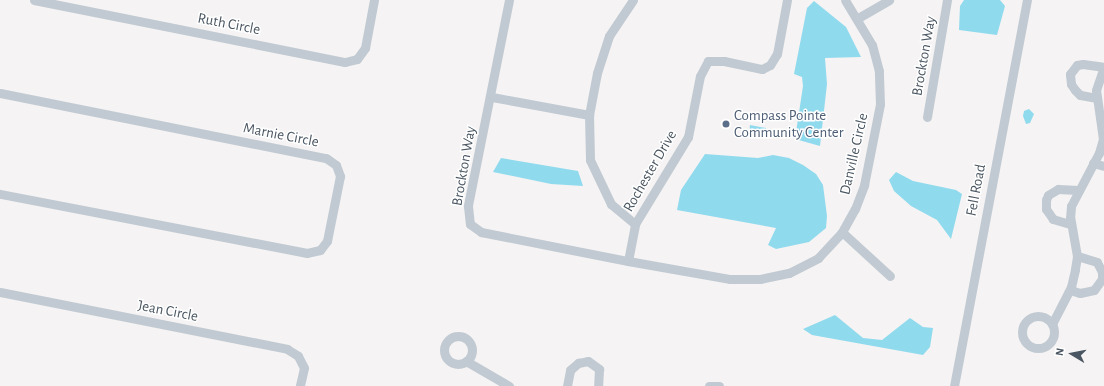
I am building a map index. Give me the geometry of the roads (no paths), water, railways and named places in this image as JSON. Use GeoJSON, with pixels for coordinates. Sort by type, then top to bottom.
{"type":"FeatureCollection","features":[{"type":"Feature","properties":{"kind":"street","name":"Ruth Circle"},"geometry":{"type":"LineString","coordinates":[[34,0],[345,62],[357,59],[365,48],[374,0]]}},
{"type":"Feature","properties":{"kind":"street","name":"Brockton Way"},"geometry":{"type":"LineString","coordinates":[[509,0],[492,97],[468,206],[470,224],[481,232],[628,261]]}},
{"type":"Feature","properties":{"kind":"street"},"geometry":{"type":"LineString","coordinates":[[633,0],[609,36],[597,73],[589,115],[590,160],[611,204],[636,224]]}},
{"type":"Feature","properties":{"kind":"street","name":"Rochester Drive"},"geometry":{"type":"LineString","coordinates":[[628,261],[636,224],[688,137],[700,76],[708,61],[724,61],[762,69],[770,65],[777,54],[787,0]]}},
{"type":"Feature","properties":{"kind":"street","name":"Danville Circle"},"geometry":{"type":"LineString","coordinates":[[628,261],[730,279],[760,279],[789,273],[818,258],[842,232],[855,210],[864,185],[880,104],[879,71],[872,45],[858,18],[845,0]]}},
{"type":"Feature","properties":{"kind":"street"},"geometry":{"type":"LineString","coordinates":[[858,18],[889,0]]}},
{"type":"Feature","properties":{"kind":"street","name":"Brockton Way"},"geometry":{"type":"LineString","coordinates":[[927,117],[947,0]]}},
{"type":"Feature","properties":{"kind":"street","name":"Fell Road"},"geometry":{"type":"LineString","coordinates":[[954,386],[1027,0]]}},
{"type":"Feature","properties":{"kind":"street"},"geometry":{"type":"LineString","coordinates":[[1052,324],[1070,290],[1077,256],[1070,224],[1071,206],[1101,146],[1103,131],[1097,98],[1097,85],[1104,67],[1083,64],[1072,69],[1070,74],[1074,90],[1080,95],[1097,98]]}},
{"type":"Feature","properties":{"kind":"street","name":"Marnie Circle"},"geometry":{"type":"LineString","coordinates":[[0,93],[326,158],[336,165],[340,176],[328,241],[320,250],[308,253],[0,194]]}},
{"type":"Feature","properties":{"kind":"street"},"geometry":{"type":"LineString","coordinates":[[492,97],[589,115]]}},
{"type":"Feature","properties":{"kind":"street"},"geometry":{"type":"LineString","coordinates":[[1093,163],[1104,166]]}},
{"type":"Feature","properties":{"kind":"street"},"geometry":{"type":"LineString","coordinates":[[1070,224],[1053,219],[1046,209],[1046,200],[1048,195],[1058,189],[1078,190]]}},
{"type":"Feature","properties":{"kind":"street"},"geometry":{"type":"LineString","coordinates":[[842,232],[890,276]]}},
{"type":"Feature","properties":{"kind":"street"},"geometry":{"type":"LineString","coordinates":[[1070,290],[1080,293],[1094,290],[1102,279],[1102,272],[1097,262],[1077,256]]}},
{"type":"Feature","properties":{"kind":"street","name":"Jean Circle"},"geometry":{"type":"LineString","coordinates":[[0,292],[287,349],[298,356],[304,368],[300,386]]}},
{"type":"Feature","properties":{"kind":"street"},"geometry":{"type":"LineString","coordinates":[[466,361],[505,385]]}},
{"type":"Feature","properties":{"kind":"street"},"geometry":{"type":"LineString","coordinates":[[567,386],[570,370],[574,364],[588,361],[599,369],[598,386]]}},
{"type":"Feature","properties":{"kind":"street"},"geometry":{"type":"LineString","coordinates":[[562,386],[576,386]]}},
{"type":"Feature","properties":{"kind":"street"},"geometry":{"type":"LineString","coordinates":[[709,386],[719,386]]}},
{"type":"Feature","properties":{"kind":"water"},"geometry":{"type":"Polygon","coordinates":[[[964,0],[1000,0],[1005,6],[997,35],[959,30],[960,6],[964,0]]]}},
{"type":"Feature","properties":{"kind":"water"},"geometry":{"type":"Polygon","coordinates":[[[814,1],[846,27],[861,57],[825,58],[827,84],[820,146],[795,139],[803,86],[802,77],[794,74],[807,8],[814,1]]]}},
{"type":"Feature","properties":{"kind":"water"},"geometry":{"type":"Polygon","coordinates":[[[1029,109],[1034,114],[1030,123],[1026,124],[1023,116],[1024,111],[1029,109]]]}},
{"type":"Feature","properties":{"kind":"water"},"geometry":{"type":"Polygon","coordinates":[[[750,125],[766,128],[766,135],[749,133],[750,125]]]}},
{"type":"Feature","properties":{"kind":"water"},"geometry":{"type":"Polygon","coordinates":[[[705,154],[758,158],[773,155],[789,158],[803,165],[816,174],[823,185],[827,216],[826,228],[809,242],[776,249],[768,245],[776,228],[677,210],[681,190],[705,154]]]}},
{"type":"Feature","properties":{"kind":"water"},"geometry":{"type":"Polygon","coordinates":[[[501,158],[578,171],[583,186],[551,184],[493,172],[501,158]]]}},
{"type":"Feature","properties":{"kind":"water"},"geometry":{"type":"Polygon","coordinates":[[[896,172],[913,181],[956,190],[962,194],[951,239],[937,220],[911,206],[894,191],[889,180],[896,172]]]}},
{"type":"Feature","properties":{"kind":"water"},"geometry":{"type":"Polygon","coordinates":[[[835,315],[863,338],[882,340],[910,318],[923,327],[933,328],[930,347],[923,355],[812,335],[803,329],[835,315]]]}},
{"type":"Feature","properties":{"kind":"place","name":"Compass Pointe Community Center"},"geometry":{"type":"Point","coordinates":[726,124]}}]}
